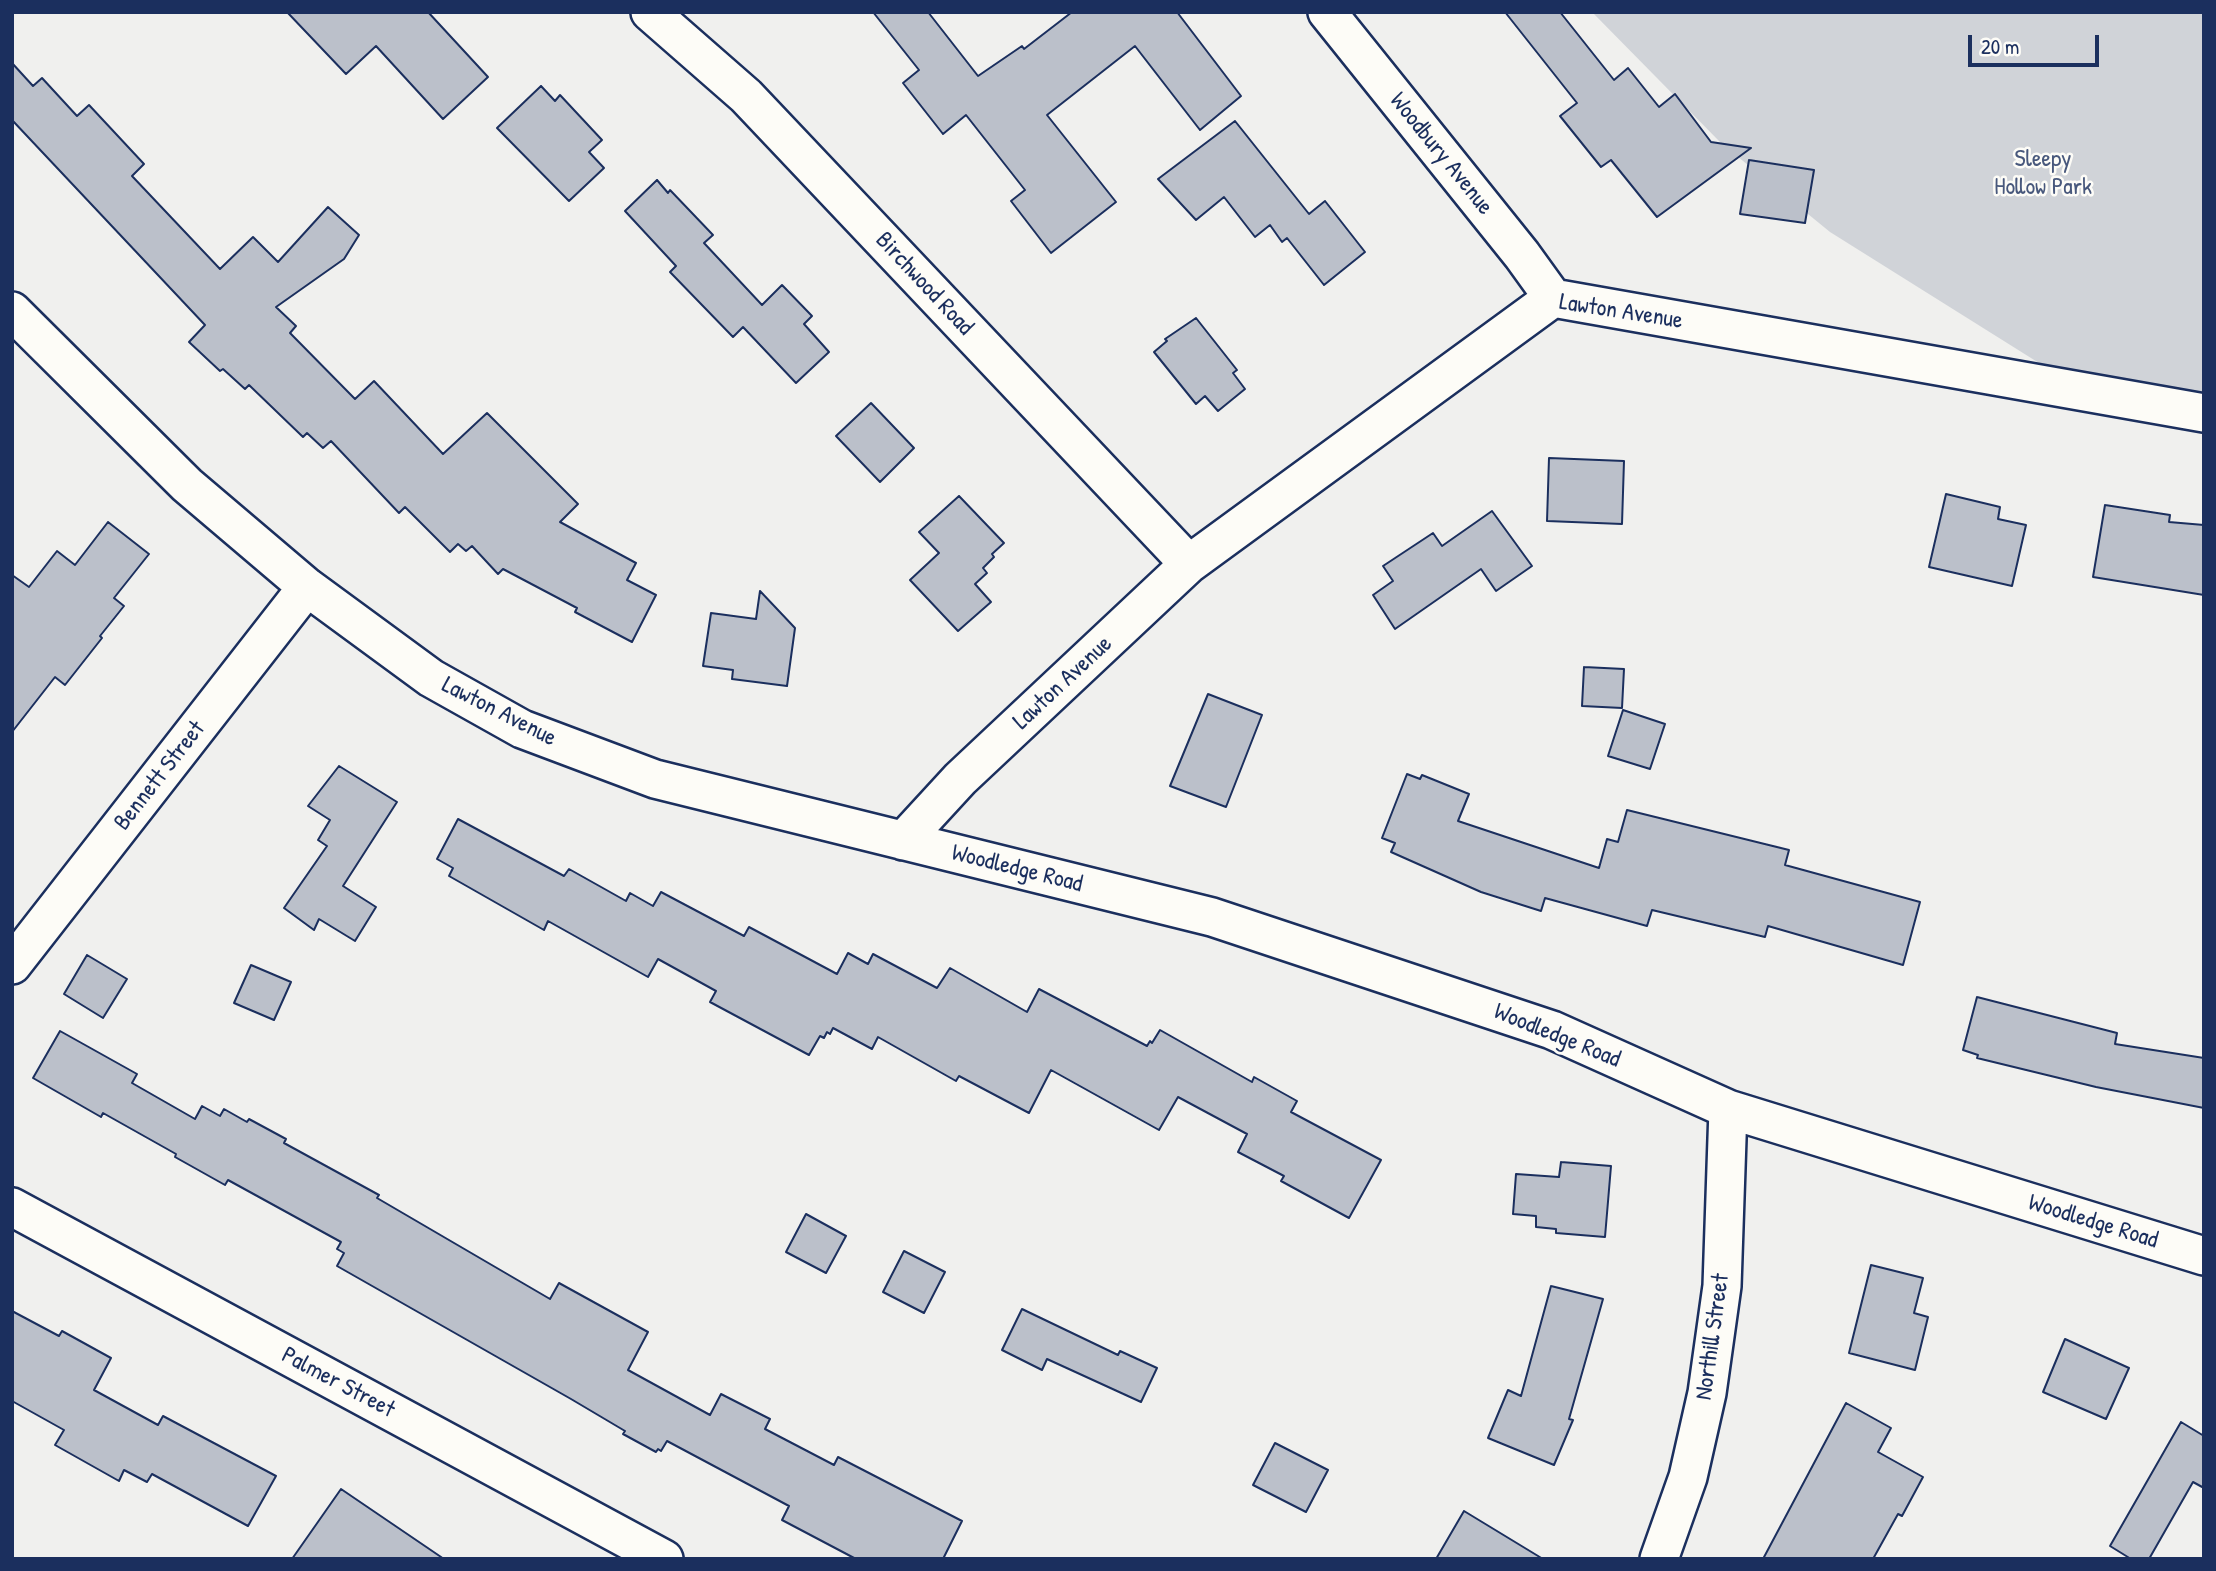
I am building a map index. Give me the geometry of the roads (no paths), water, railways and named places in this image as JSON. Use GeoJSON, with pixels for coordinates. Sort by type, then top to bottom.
{"type":"FeatureCollection","features":[{"type":"Feature","properties":{"kind":"street","name":"Birchwood Road"},"geometry":{"type":"LineString","coordinates":[[650,12],[746,96],[1189,564]]}},
{"type":"Feature","properties":{"kind":"street","name":"Woodbury Avenue"},"geometry":{"type":"LineString","coordinates":[[1327,12],[1514,245],[1553,298]]}},
{"type":"Feature","properties":{"kind":"street","name":"Lawton Avenue"},"geometry":{"type":"LineString","coordinates":[[12,311],[187,485],[307,587],[430,678],[522,729],[655,779],[904,841],[960,779],[1189,564],[1553,298],[2204,413]]}},
{"type":"Feature","properties":{"kind":"street","name":"Bennett Street"},"geometry":{"type":"LineString","coordinates":[[12,965],[307,587]]}},
{"type":"Feature","properties":{"kind":"street","name":"Woodledge Road"},"geometry":{"type":"LineString","coordinates":[[904,841],[1212,917],[1552,1030],[1728,1109],[2204,1256]]}},
{"type":"Feature","properties":{"kind":"street","name":"Northill Street"},"geometry":{"type":"LineString","coordinates":[[1659,1559],[1688,1477],[1707,1393],[1722,1286],[1728,1109]]}},
{"type":"Feature","properties":{"kind":"street","name":"Palmer Street"},"geometry":{"type":"LineString","coordinates":[[12,1207],[664,1559]]}},
{"type":"Feature","properties":{"kind":"park label","name":"Sleepy Hollow Park"},"geometry":{"type":"Point","coordinates":[2043,174]}}]}
